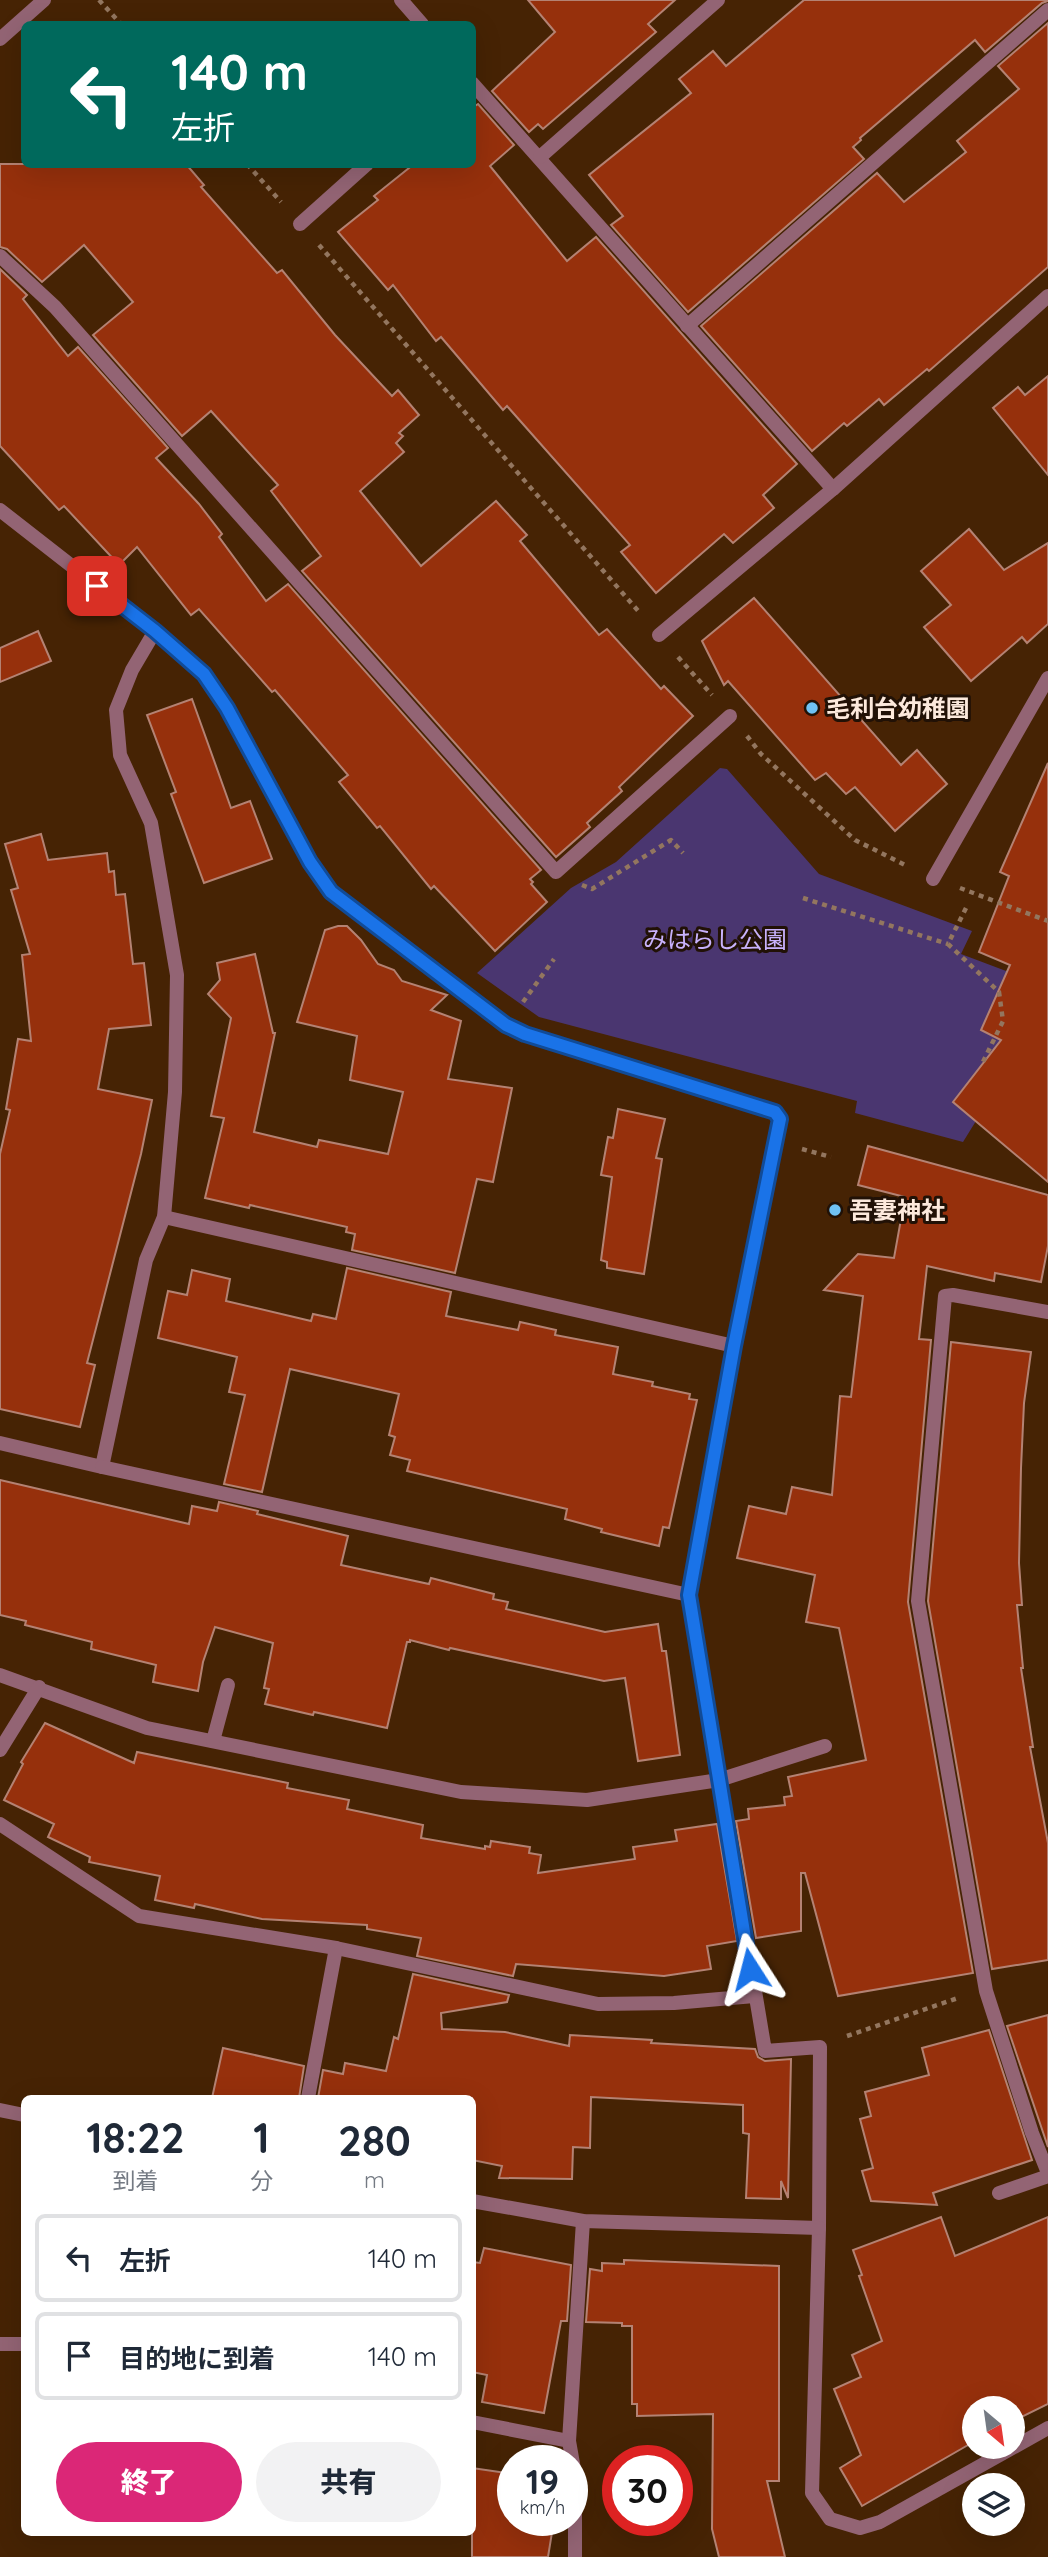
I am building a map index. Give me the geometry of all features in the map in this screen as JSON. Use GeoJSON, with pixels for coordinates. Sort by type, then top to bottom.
{"type":"FeatureCollection","features":[{"type":"Feature","properties":{"kind":"street"},"geometry":{"type":"LineString","coordinates":[[0,39],[44,0]]}},
{"type":"Feature","properties":{"kind":"street"},"geometry":{"type":"LineString","coordinates":[[401,0],[419,21]]}},
{"type":"Feature","properties":{"kind":"street"},"geometry":{"type":"LineString","coordinates":[[540,157],[718,0]]}},
{"type":"Feature","properties":{"kind":"street"},"geometry":{"type":"LineString","coordinates":[[687,326],[1048,10]]}},
{"type":"Feature","properties":{"kind":"street"},"geometry":{"type":"LineString","coordinates":[[476,87],[833,489]]}},
{"type":"Feature","properties":{"kind":"street"},"geometry":{"type":"LineString","coordinates":[[300,224],[363,168]]}},
{"type":"Feature","properties":{"kind":"street"},"geometry":{"type":"LineString","coordinates":[[0,256],[55,307],[556,872],[730,716]]}},
{"type":"Feature","properties":{"kind":"street"},"geometry":{"type":"LineString","coordinates":[[659,635],[833,489],[1048,296]]}},
{"type":"Feature","properties":{"kind":"street"},"geometry":{"type":"LineString","coordinates":[[0,510],[155,631],[204,674],[227,708],[310,862],[331,892],[506,1025],[525,1034],[775,1112],[780,1119],[734,1346],[689,1595],[765,2051],[820,2047],[819,2228],[812,2493],[830,2519],[860,2528],[880,2522],[1048,2428]]}},
{"type":"Feature","properties":{"kind":"street"},"geometry":{"type":"LineString","coordinates":[[103,1467],[146,1260],[164,1217],[175,1092],[177,975],[151,823],[120,755],[116,710],[132,670],[155,631]]}},
{"type":"Feature","properties":{"kind":"street"},"geometry":{"type":"LineString","coordinates":[[933,879],[1048,678]]}},
{"type":"Feature","properties":{"kind":"street"},"geometry":{"type":"LineString","coordinates":[[164,1217],[734,1346]]}},
{"type":"Feature","properties":{"kind":"street"},"geometry":{"type":"LineString","coordinates":[[999,2193],[1048,2174],[986,1991],[918,1601],[926,1490],[946,1296],[953,1294],[1048,1312]]}},
{"type":"Feature","properties":{"kind":"street"},"geometry":{"type":"LineString","coordinates":[[0,1443],[689,1595]]}},
{"type":"Feature","properties":{"kind":"street"},"geometry":{"type":"LineString","coordinates":[[0,1675],[147,1728],[461,1792],[587,1800],[719,1780],[825,1746]]}},
{"type":"Feature","properties":{"kind":"street"},"geometry":{"type":"LineString","coordinates":[[213,1741],[228,1685]]}},
{"type":"Feature","properties":{"kind":"street"},"geometry":{"type":"LineString","coordinates":[[0,1750],[39,1687]]}},
{"type":"Feature","properties":{"kind":"street"},"geometry":{"type":"LineString","coordinates":[[0,1824],[139,1916],[336,1948],[598,2004],[674,2003],[754,1996]]}},
{"type":"Feature","properties":{"kind":"street"},"geometry":{"type":"LineString","coordinates":[[309,2095],[336,1948]]}},
{"type":"Feature","properties":{"kind":"street"},"geometry":{"type":"LineString","coordinates":[[0,2110],[21,2114]]}},
{"type":"Feature","properties":{"kind":"street"},"geometry":{"type":"LineString","coordinates":[[476,2202],[583,2221],[819,2228]]}},
{"type":"Feature","properties":{"kind":"street"},"geometry":{"type":"LineString","coordinates":[[575,2557],[575,2475],[569,2441],[583,2221]]}},
{"type":"Feature","properties":{"kind":"street"},"geometry":{"type":"LineString","coordinates":[[0,2344],[21,2344]]}},
{"type":"Feature","properties":{"kind":"street"},"geometry":{"type":"LineString","coordinates":[[476,2424],[569,2441]]}},
{"type":"Feature","properties":{"kind":"path"},"geometry":{"type":"LineString","coordinates":[[99,0],[118,21]]}},
{"type":"Feature","properties":{"kind":"path"},"geometry":{"type":"LineString","coordinates":[[251,168],[761,754],[855,840],[933,879],[1048,920]]}},
{"type":"Feature","properties":{"kind":"path"},"geometry":{"type":"LineString","coordinates":[[556,872],[592,889],[671,840],[683,853]]}},
{"type":"Feature","properties":{"kind":"path"},"geometry":{"type":"LineString","coordinates":[[803,898],[948,944],[999,992],[1003,1021],[983,1062]]}},
{"type":"Feature","properties":{"kind":"path"},"geometry":{"type":"LineString","coordinates":[[948,944],[965,908]]}},
{"type":"Feature","properties":{"kind":"path"},"geometry":{"type":"LineString","coordinates":[[506,1025],[554,959]]}},
{"type":"Feature","properties":{"kind":"path"},"geometry":{"type":"LineString","coordinates":[[820,2047],[986,1991]]}},
{"type":"Feature","properties":{"kind":"green space","name":"みはらし公園"},"geometry":{"type":"Polygon","coordinates":[[[720,768],[727,769],[819,874],[972,931],[961,954],[1033,981],[997,1087],[963,1142],[855,1113],[857,1101],[539,1017],[477,973],[571,888],[616,862],[720,768]]]}},
{"type":"Feature","properties":{"kind":"building"},"geometry":{"type":"Polygon","coordinates":[[[528,0],[675,0],[648,24],[656,32],[543,129],[538,124],[529,132],[492,91],[555,32],[528,0]]]}},
{"type":"Feature","properties":{"kind":"building"},"geometry":{"type":"Polygon","coordinates":[[[804,0],[1048,1],[1042,3],[985,52],[975,40],[860,138],[853,147],[864,159],[688,312],[611,225],[623,216],[589,175],[691,93],[679,79],[713,51],[726,66],[804,0]]]}},
{"type":"Feature","properties":{"kind":"building"},"geometry":{"type":"Polygon","coordinates":[[[1048,23],[1048,267],[929,371],[927,369],[884,405],[879,399],[847,426],[844,423],[812,451],[701,326],[877,173],[904,202],[966,152],[957,141],[1019,89],[998,66],[1048,23]]]}},
{"type":"Feature","properties":{"kind":"building"},"geometry":{"type":"Polygon","coordinates":[[[478,104],[514,145],[490,166],[567,261],[596,237],[797,464],[763,495],[774,508],[733,543],[724,534],[656,593],[621,552],[630,545],[507,406],[503,410],[441,337],[436,341],[393,285],[388,290],[338,232],[378,200],[374,196],[409,168],[476,168],[478,104]]]}},
{"type":"Feature","properties":{"kind":"building"},"geometry":{"type":"Polygon","coordinates":[[[0,164],[21,164],[21,168],[189,168],[204,185],[201,187],[277,273],[282,270],[335,335],[392,396],[398,390],[419,415],[399,433],[403,436],[396,443],[404,452],[360,491],[421,566],[496,501],[527,535],[520,541],[599,635],[607,629],[661,689],[664,686],[693,716],[619,787],[622,791],[587,823],[590,827],[556,857],[302,571],[321,556],[271,491],[278,485],[211,411],[182,436],[93,335],[133,302],[84,245],[42,282],[7,249],[0,247],[0,164]]]}},
{"type":"Feature","properties":{"kind":"building"},"geometry":{"type":"Polygon","coordinates":[[[0,269],[27,295],[23,299],[68,356],[78,347],[168,448],[156,458],[199,504],[222,534],[219,537],[266,601],[288,584],[541,870],[530,879],[533,882],[531,884],[547,902],[495,951],[434,886],[431,889],[380,826],[377,828],[339,782],[348,775],[275,690],[272,692],[199,609],[191,615],[137,547],[119,565],[64,506],[59,510],[0,446],[0,269]]]}},
{"type":"Feature","properties":{"kind":"building"},"geometry":{"type":"Polygon","coordinates":[[[1048,376],[1048,475],[993,408],[1018,387],[1025,395],[1048,376]]]}},
{"type":"Feature","properties":{"kind":"building"},"geometry":{"type":"Polygon","coordinates":[[[969,529],[1004,570],[1048,543],[1048,624],[1027,643],[1022,637],[971,681],[924,627],[951,605],[921,571],[969,529]]]}},
{"type":"Feature","properties":{"kind":"building","name":"毛利台幼稚園"},"geometry":{"type":"Polygon","coordinates":[[[754,598],[901,765],[917,750],[947,784],[895,831],[855,787],[846,794],[826,773],[815,780],[728,681],[724,685],[702,641],[754,598]]]}},
{"type":"Feature","properties":{"kind":"building"},"geometry":{"type":"Polygon","coordinates":[[[38,631],[51,661],[0,682],[0,648],[38,631]]]}},
{"type":"Feature","properties":{"kind":"building"},"geometry":{"type":"Polygon","coordinates":[[[192,699],[231,808],[250,801],[272,859],[204,883],[171,794],[176,792],[147,715],[192,699]]]}},
{"type":"Feature","properties":{"kind":"building"},"geometry":{"type":"Polygon","coordinates":[[[1048,763],[1048,1182],[953,1102],[1001,1040],[981,1030],[1010,965],[979,952],[1009,876],[1000,872],[1048,763]]]}},
{"type":"Feature","properties":{"kind":"building"},"geometry":{"type":"Polygon","coordinates":[[[41,834],[48,860],[107,853],[109,872],[114,871],[116,895],[125,894],[133,964],[144,963],[151,1025],[109,1029],[98,1089],[152,1100],[141,1154],[87,1363],[95,1365],[80,1427],[0,1409],[0,1154],[10,1110],[6,1109],[18,1039],[31,1041],[22,955],[30,954],[11,890],[18,888],[5,844],[41,834]]]}},
{"type":"Feature","properties":{"kind":"building"},"geometry":{"type":"Polygon","coordinates":[[[347,926],[378,964],[394,970],[402,981],[447,995],[431,1010],[461,1021],[448,1079],[512,1088],[493,1182],[477,1179],[455,1273],[352,1250],[355,1234],[346,1232],[347,1227],[250,1205],[249,1208],[205,1198],[224,1118],[211,1116],[231,1018],[208,994],[220,980],[217,963],[255,954],[275,1033],[254,1132],[317,1147],[319,1140],[388,1154],[403,1092],[350,1080],[357,1036],[297,1022],[325,930],[347,926]]]}},
{"type":"Feature","properties":{"kind":"building"},"geometry":{"type":"Polygon","coordinates":[[[618,1109],[665,1119],[656,1158],[662,1159],[644,1274],[607,1268],[607,1262],[601,1260],[612,1177],[601,1175],[608,1137],[613,1138],[618,1109]]]}},
{"type":"Feature","properties":{"kind":"building"},"geometry":{"type":"Polygon","coordinates":[[[868,1146],[1048,1195],[1048,1246],[1041,1282],[995,1273],[994,1281],[927,1266],[919,1339],[931,1340],[908,1602],[973,1973],[838,1996],[805,1873],[801,1873],[801,1931],[756,1938],[736,1821],[749,1819],[748,1809],[785,1805],[784,1797],[792,1796],[788,1777],[866,1760],[839,1628],[806,1622],[815,1575],[737,1558],[749,1506],[786,1514],[792,1487],[832,1495],[840,1396],[851,1397],[863,1296],[824,1290],[858,1254],[894,1258],[905,1197],[858,1185],[868,1146]]]}},
{"type":"Feature","properties":{"kind":"building"},"geometry":{"type":"Polygon","coordinates":[[[347,1268],[451,1292],[446,1316],[518,1330],[520,1322],[556,1330],[555,1335],[618,1347],[613,1374],[653,1382],[652,1386],[690,1394],[689,1399],[697,1400],[669,1528],[663,1527],[659,1546],[601,1532],[602,1529],[565,1519],[567,1509],[407,1471],[410,1460],[390,1455],[395,1437],[389,1435],[399,1394],[290,1369],[262,1492],[224,1484],[245,1395],[229,1392],[237,1357],[158,1338],[168,1291],[187,1295],[192,1270],[230,1279],[226,1301],[311,1321],[313,1314],[336,1319],[347,1268]]]}},
{"type":"Feature","properties":{"kind":"building"},"geometry":{"type":"Polygon","coordinates":[[[951,1342],[1031,1352],[1024,1403],[1021,1468],[1019,1563],[1022,1605],[1017,1605],[1021,1668],[1033,1747],[1030,1747],[1048,1843],[1048,1960],[992,1969],[928,1601],[951,1342]]]}},
{"type":"Feature","properties":{"kind":"building"},"geometry":{"type":"Polygon","coordinates":[[[0,1480],[189,1524],[192,1506],[217,1511],[219,1502],[348,1536],[341,1565],[429,1584],[431,1578],[494,1594],[493,1599],[508,1602],[506,1609],[605,1632],[658,1624],[662,1651],[666,1651],[680,1755],[638,1761],[625,1678],[604,1681],[410,1640],[407,1642],[387,1728],[265,1704],[269,1689],[264,1688],[273,1643],[215,1627],[203,1662],[198,1691],[153,1682],[156,1665],[91,1649],[92,1642],[25,1625],[26,1621],[0,1615],[0,1480]]]}},
{"type":"Feature","properties":{"kind":"building"},"geometry":{"type":"Polygon","coordinates":[[[45,1723],[134,1763],[137,1752],[288,1783],[287,1788],[349,1800],[347,1809],[423,1825],[421,1838],[485,1849],[485,1846],[490,1847],[491,1841],[530,1847],[529,1853],[541,1855],[538,1873],[635,1859],[633,1847],[677,1841],[675,1830],[717,1824],[737,1941],[707,1946],[711,1969],[664,1976],[516,1964],[513,1976],[417,1956],[421,1938],[367,1929],[367,1925],[262,1919],[195,1904],[194,1908],[155,1900],[160,1876],[89,1862],[90,1857],[48,1837],[54,1824],[4,1800],[23,1764],[21,1762],[45,1723]]]}},
{"type":"Feature","properties":{"kind":"building"},"geometry":{"type":"Polygon","coordinates":[[[413,1974],[509,1995],[507,2002],[441,2013],[442,2029],[505,2032],[569,2046],[570,2035],[652,2040],[651,2043],[755,2049],[758,2057],[765,2061],[791,2059],[788,2198],[781,2181],[781,2199],[746,2198],[749,2134],[743,2133],[743,2105],[591,2097],[590,2148],[573,2147],[572,2179],[499,2178],[502,2166],[476,2161],[476,2095],[319,2095],[323,2070],[343,2074],[345,2063],[386,2071],[394,2037],[398,2039],[413,1974]]]}},
{"type":"Feature","properties":{"kind":"building"},"geometry":{"type":"Polygon","coordinates":[[[1048,2015],[1048,2147],[1007,2026],[1048,2015]]]}},
{"type":"Feature","properties":{"kind":"building"},"geometry":{"type":"Polygon","coordinates":[[[989,2030],[1032,2160],[933,2193],[937,2205],[871,2201],[862,2171],[873,2168],[860,2119],[871,2116],[865,2092],[929,2075],[922,2048],[989,2030]]]}},
{"type":"Feature","properties":{"kind":"building"},"geometry":{"type":"Polygon","coordinates":[[[223,2048],[304,2066],[299,2095],[213,2095],[223,2048]]]}},
{"type":"Feature","properties":{"kind":"building"},"geometry":{"type":"Polygon","coordinates":[[[941,2217],[955,2256],[1048,2217],[1048,2404],[1026,2415],[1026,2396],[962,2396],[962,2448],[862,2506],[840,2468],[861,2455],[834,2389],[861,2377],[852,2355],[882,2341],[859,2276],[862,2275],[853,2250],[941,2217]]]}},
{"type":"Feature","properties":{"kind":"building"},"geometry":{"type":"Polygon","coordinates":[[[484,2248],[571,2265],[567,2321],[561,2321],[544,2413],[482,2402],[487,2375],[476,2373],[476,2262],[480,2263],[484,2248]]]}},
{"type":"Feature","properties":{"kind":"building"},"geometry":{"type":"Polygon","coordinates":[[[624,2260],[779,2266],[779,2481],[767,2481],[785,2557],[719,2557],[712,2529],[713,2414],[637,2416],[637,2404],[632,2404],[632,2326],[622,2326],[622,2323],[586,2322],[590,2269],[602,2271],[602,2263],[624,2264],[624,2260]]]}},
{"type":"Feature","properties":{"kind":"building"},"geometry":{"type":"Polygon","coordinates":[[[476,2469],[497,2472],[497,2536],[551,2536],[548,2557],[472,2557],[472,2536],[476,2536],[476,2469]]]}},
{"type":"Feature","properties":{"kind":"place","name":"毛利台幼稚園"},"geometry":{"type":"Point","coordinates":[812,708]}},
{"type":"Feature","properties":{"kind":"place","name":"吾妻神社"},"geometry":{"type":"Point","coordinates":[835,1210]}},
{"type":"Feature","properties":{"kind":"route"},"geometry":{"type":"LineString","coordinates":[[97,586],[204,674],[227,708],[310,862],[331,892],[506,1025],[525,1034],[775,1112],[780,1119],[734,1346],[689,1595],[750,1969]]}}]}
